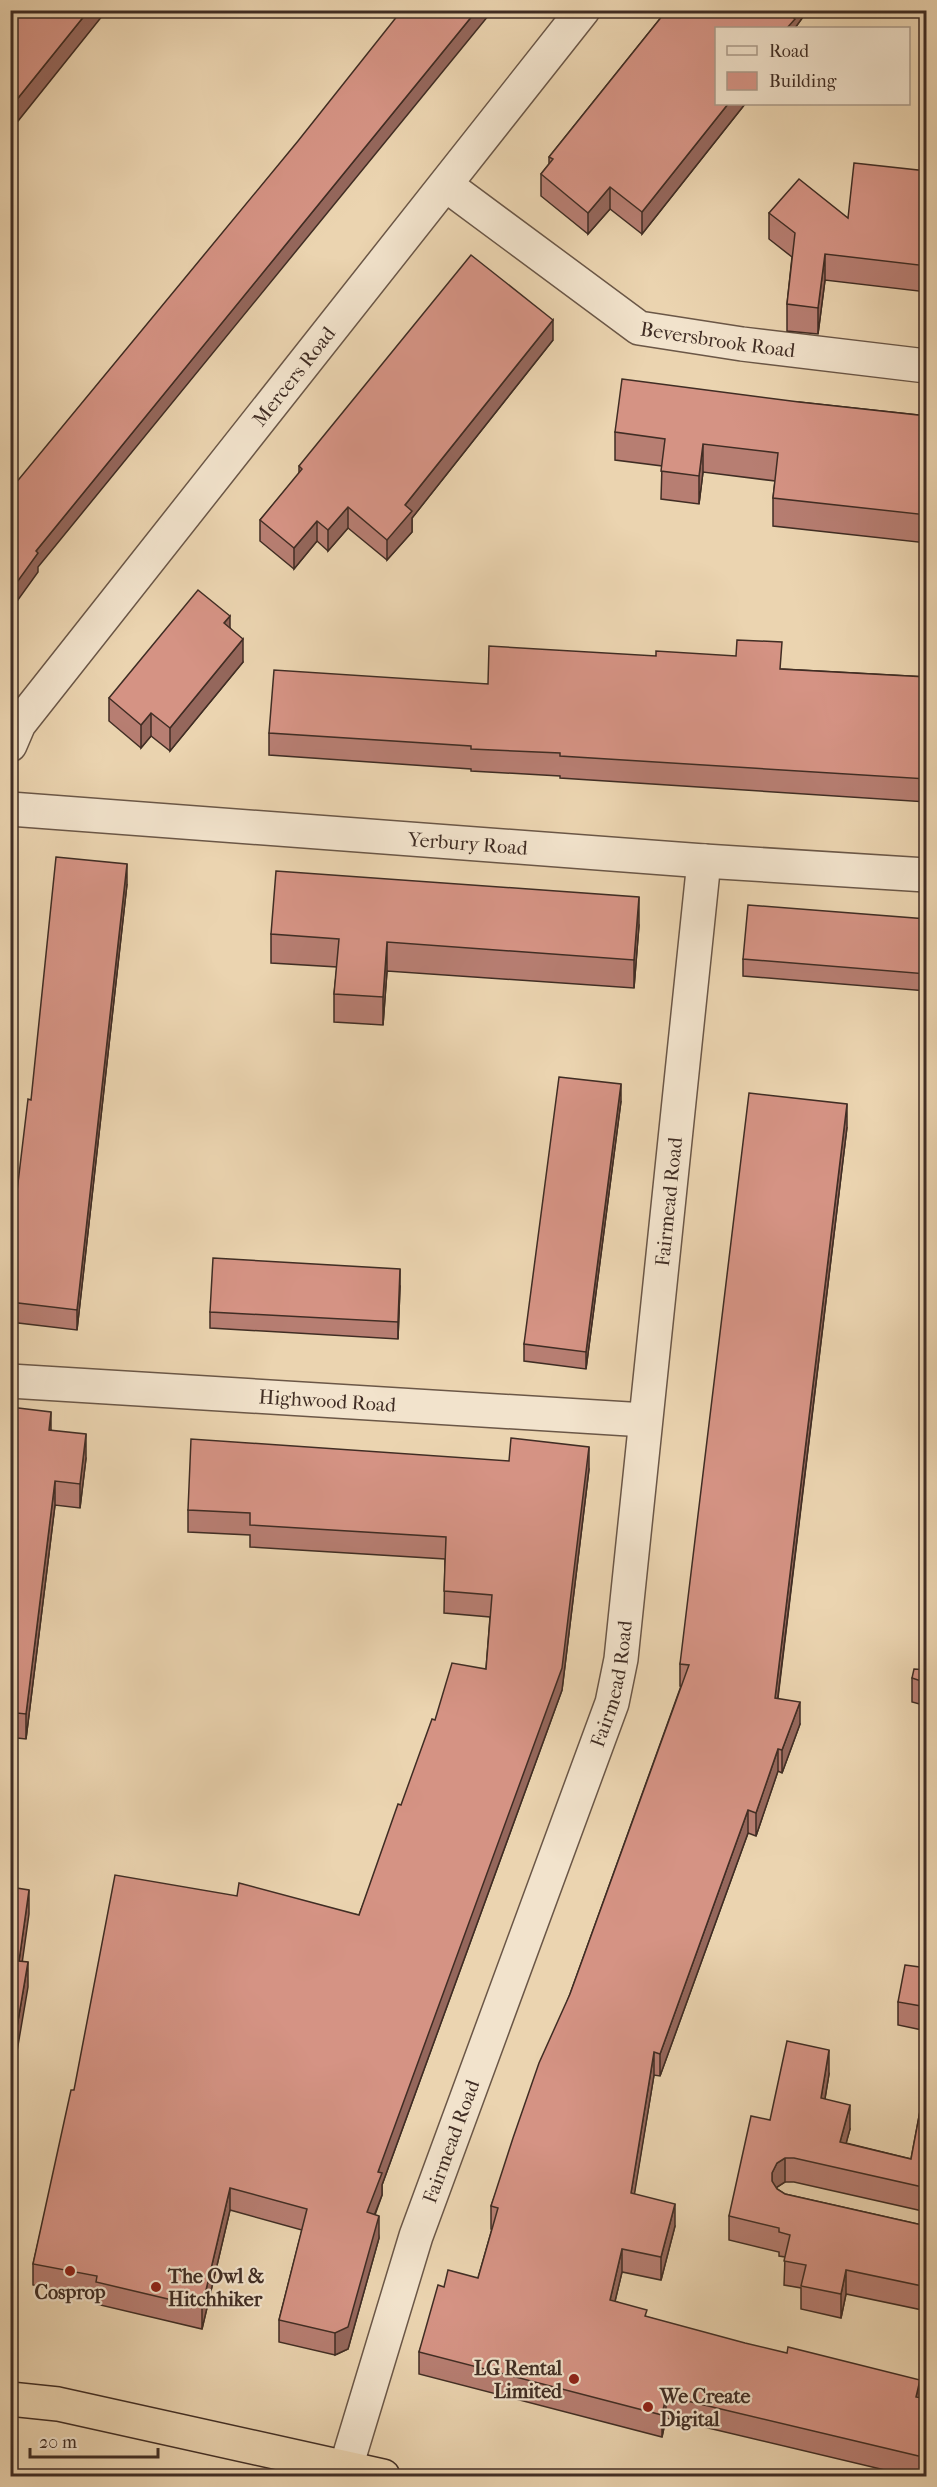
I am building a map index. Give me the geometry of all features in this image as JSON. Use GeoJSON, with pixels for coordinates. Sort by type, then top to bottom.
{"type":"FeatureCollection","features":[{"type":"Feature","properties":{"kind":"highway"},"geometry":{"type":"LineString","coordinates":[[10,2399],[58,2404],[383,2476]]}},
{"type":"Feature","properties":{"kind":"street","name":"Mercers Road"},"geometry":{"type":"LineString","coordinates":[[10,745],[19,724],[583,10]]}},
{"type":"Feature","properties":{"kind":"street","name":"Beversbrook Road"},"geometry":{"type":"LineString","coordinates":[[446,185],[639,328],[742,344],[927,366]]}},
{"type":"Feature","properties":{"kind":"street","name":"Yerbury Road"},"geometry":{"type":"LineString","coordinates":[[10,809],[704,861],[927,875]]}},
{"type":"Feature","properties":{"kind":"street","name":"Fairmead Road"},"geometry":{"type":"LineString","coordinates":[[346,2467],[416,2236],[612,1703],[621,1659],[704,861]]}},
{"type":"Feature","properties":{"kind":"street","name":"Highwood Road"},"geometry":{"type":"LineString","coordinates":[[10,1381],[645,1420]]}},
{"type":"Feature","properties":{"kind":"building"},"geometry":{"type":"Polygon","coordinates":[[[10,10],[89,10],[10,108],[10,10]]]}},
{"type":"Feature","properties":{"kind":"building"},"geometry":{"type":"Polygon","coordinates":[[[402,10],[477,10],[36,551],[38,553],[10,592],[10,490],[298,141],[402,10]]]}},
{"type":"Feature","properties":{"kind":"building"},"geometry":{"type":"Polygon","coordinates":[[[667,10],[792,10],[789,14],[795,19],[788,27],[715,27],[715,105],[727,105],[642,212],[610,187],[588,213],[541,174],[553,159],[549,157],[667,10]]]}},
{"type":"Feature","properties":{"kind":"building"},"geometry":{"type":"Polygon","coordinates":[[[854,163],[927,171],[927,266],[825,254],[818,308],[787,304],[795,233],[769,213],[799,179],[848,218],[854,163]]]}},
{"type":"Feature","properties":{"kind":"building"},"geometry":{"type":"Polygon","coordinates":[[[471,255],[553,320],[405,505],[412,511],[387,540],[348,507],[328,530],[317,521],[294,548],[260,520],[302,469],[299,466],[471,255]]]}},
{"type":"Feature","properties":{"kind":"building"},"geometry":{"type":"Polygon","coordinates":[[[622,379],[927,416],[927,515],[773,498],[778,453],[703,444],[699,476],[661,471],[665,439],[615,432],[622,379]]]}},
{"type":"Feature","properties":{"kind":"building"},"geometry":{"type":"Polygon","coordinates":[[[198,590],[230,616],[224,623],[243,639],[170,728],[151,713],[141,725],[109,698],[198,590]]]}},
{"type":"Feature","properties":{"kind":"building"},"geometry":{"type":"Polygon","coordinates":[[[737,640],[782,642],[780,669],[927,677],[927,779],[560,756],[560,753],[471,749],[471,746],[269,733],[274,670],[488,684],[489,646],[656,656],[656,651],[736,656],[737,640]]]}},
{"type":"Feature","properties":{"kind":"building"},"geometry":{"type":"Polygon","coordinates":[[[56,857],[127,864],[77,1310],[10,1302],[10,1250],[28,1099],[31,1100],[56,857]]]}},
{"type":"Feature","properties":{"kind":"building"},"geometry":{"type":"Polygon","coordinates":[[[276,871],[639,897],[634,960],[387,942],[383,997],[334,994],[339,939],[271,934],[276,871]]]}},
{"type":"Feature","properties":{"kind":"building"},"geometry":{"type":"Polygon","coordinates":[[[748,905],[927,919],[927,974],[743,959],[748,905]]]}},
{"type":"Feature","properties":{"kind":"building"},"geometry":{"type":"Polygon","coordinates":[[[559,1077],[621,1084],[586,1352],[524,1344],[559,1077]]]}},
{"type":"Feature","properties":{"kind":"building"},"geometry":{"type":"Polygon","coordinates":[[[749,1093],[847,1104],[775,1698],[800,1702],[782,1750],[778,1749],[756,1813],[748,1810],[660,2054],[654,2052],[631,2193],[675,2204],[661,2257],[622,2249],[610,2300],[647,2310],[645,2316],[745,2343],[787,2353],[788,2347],[920,2380],[916,2397],[927,2399],[927,2458],[666,2396],[662,2415],[419,2352],[438,2285],[444,2287],[448,2270],[478,2278],[498,2208],[491,2206],[513,2138],[539,2063],[570,1994],[689,1665],[680,1664],[749,1093]]]}},
{"type":"Feature","properties":{"kind":"building"},"geometry":{"type":"Polygon","coordinates":[[[213,1258],[400,1269],[398,1322],[210,1312],[213,1258]]]}},
{"type":"Feature","properties":{"kind":"building"},"geometry":{"type":"Polygon","coordinates":[[[10,1407],[51,1412],[49,1430],[86,1434],[80,1484],[55,1481],[26,1714],[17,1713],[10,1761],[10,1407]]]}},
{"type":"Feature","properties":{"kind":"building"},"geometry":{"type":"Polygon","coordinates":[[[511,1438],[589,1447],[562,1668],[378,2172],[382,2173],[367,2212],[379,2216],[348,2327],[335,2333],[279,2320],[307,2209],[230,2188],[202,2307],[96,2282],[97,2276],[33,2264],[71,2090],[74,2090],[115,1875],[237,1896],[239,1883],[359,1915],[398,1804],[401,1805],[432,1719],[435,1720],[452,1663],[486,1669],[492,1595],[444,1591],[446,1537],[250,1525],[250,1513],[188,1510],[191,1439],[509,1461],[511,1438]]]}},
{"type":"Feature","properties":{"kind":"building"},"geometry":{"type":"Polygon","coordinates":[[[914,1669],[927,1670],[927,1683],[912,1678],[914,1669]]]}},
{"type":"Feature","properties":{"kind":"building"},"geometry":{"type":"Polygon","coordinates":[[[10,1887],[29,1890],[19,1961],[28,1962],[10,2068],[10,1887]]]}},
{"type":"Feature","properties":{"kind":"building"},"geometry":{"type":"Polygon","coordinates":[[[905,1965],[927,1968],[927,2007],[898,2002],[905,1965]]]}},
{"type":"Feature","properties":{"kind":"building"},"geometry":{"type":"Polygon","coordinates":[[[787,2041],[829,2050],[821,2098],[850,2105],[840,2142],[911,2159],[927,2074],[927,2188],[794,2158],[785,2158],[777,2163],[772,2173],[772,2181],[777,2189],[785,2194],[927,2225],[927,2287],[846,2270],[841,2294],[801,2286],[806,2265],[784,2261],[790,2235],[779,2232],[779,2228],[729,2216],[751,2116],[770,2120],[787,2041]]]}},
{"type":"Feature","properties":{"kind":"place","name":"Cosprop"},"geometry":{"type":"Point","coordinates":[70,2271]}},
{"type":"Feature","properties":{"kind":"place","name":"The Owl & Hitchhiker"},"geometry":{"type":"Point","coordinates":[156,2287]}},
{"type":"Feature","properties":{"kind":"place","name":"LG Rental Limited"},"geometry":{"type":"Point","coordinates":[574,2379]}},
{"type":"Feature","properties":{"kind":"place","name":"We Create Digital"},"geometry":{"type":"Point","coordinates":[648,2407]}}]}
